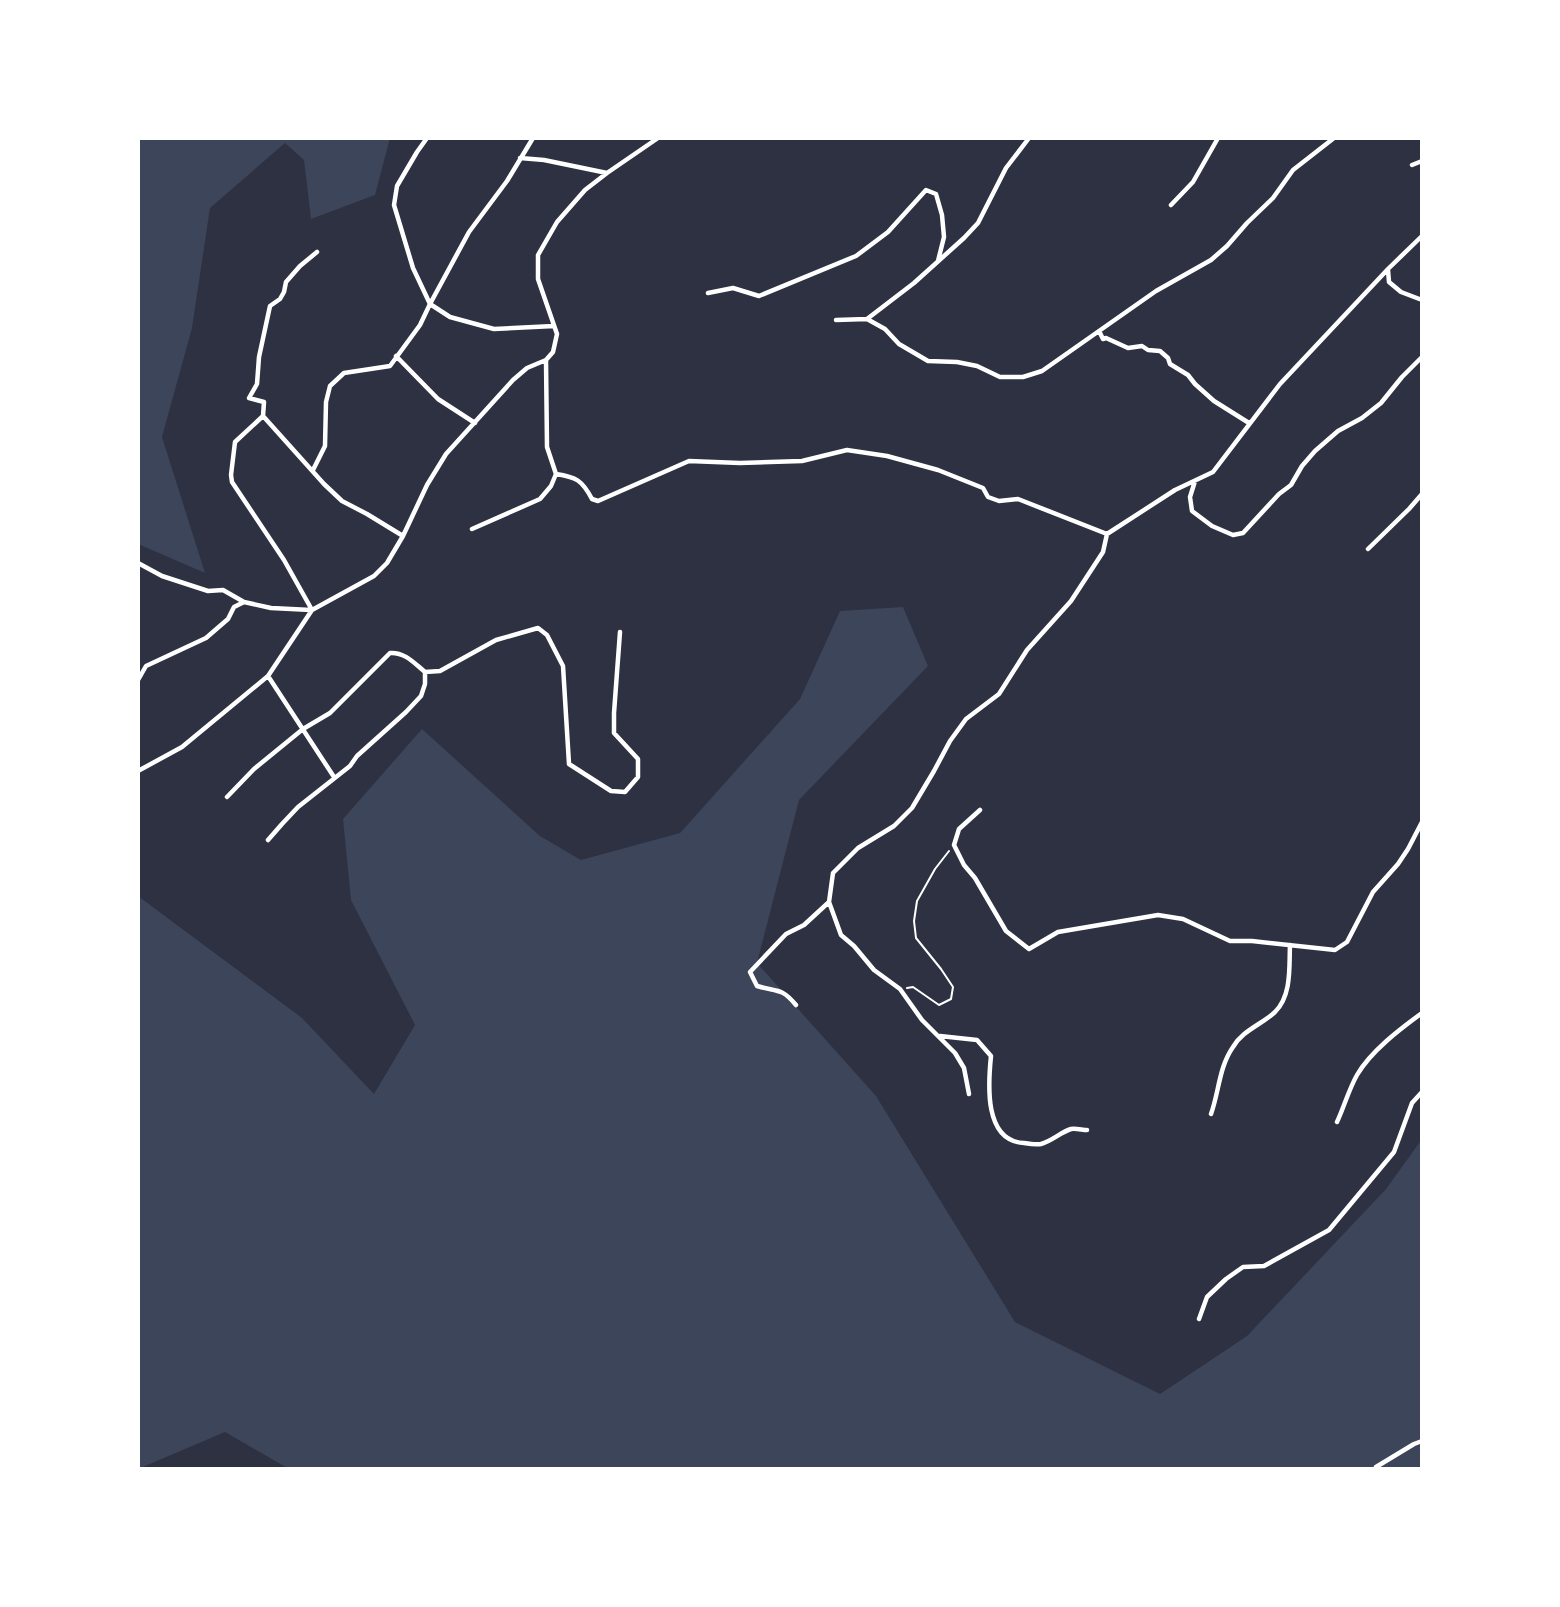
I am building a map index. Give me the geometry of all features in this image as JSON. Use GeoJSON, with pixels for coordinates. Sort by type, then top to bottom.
{"type":"FeatureCollection","features":[{"type":"Feature","properties":{"kind":"street"},"geometry":{"type":"LineString","coordinates":[[428,138],[397,186],[394,205],[413,268],[430,304],[450,317],[494,329],[554,326]]}},
{"type":"Feature","properties":{"kind":"street"},"geometry":{"type":"LineString","coordinates":[[313,470],[326,446],[326,402],[330,386],[344,373],[390,366],[420,325],[469,232],[507,181],[533,138]]}},
{"type":"Feature","properties":{"kind":"street"},"geometry":{"type":"LineString","coordinates":[[138,771],[182,747],[268,676],[312,610],[374,576],[387,563],[433,474],[455,443],[513,380],[527,368],[546,360],[553,352],[557,334],[538,279],[538,256],[557,222],[585,190],[658,138]]}},
{"type":"Feature","properties":{"kind":"street"},"geometry":{"type":"LineString","coordinates":[[867,319],[914,283],[978,223],[1006,168],[1029,138]]}},
{"type":"Feature","properties":{"kind":"street"},"geometry":{"type":"LineString","coordinates":[[1171,205],[1193,182],[1219,138]]}},
{"type":"Feature","properties":{"kind":"street"},"geometry":{"type":"LineString","coordinates":[[836,320],[867,319],[885,329],[899,344],[928,361],[977,366],[1000,377],[1023,377],[1042,371],[1156,291],[1211,260],[1273,198],[1293,170],[1334,138]]}},
{"type":"Feature","properties":{"kind":"street"},"geometry":{"type":"LineString","coordinates":[[519,158],[544,160],[607,173]]}},
{"type":"Feature","properties":{"kind":"street"},"geometry":{"type":"LineString","coordinates":[[1412,165],[1422,161]]}},
{"type":"Feature","properties":{"kind":"street"},"geometry":{"type":"LineString","coordinates":[[708,293],[733,288],[759,296],[856,256],[888,232],[926,190],[936,194],[942,215],[944,237],[938,261]]}},
{"type":"Feature","properties":{"kind":"street"},"geometry":{"type":"LineString","coordinates":[[969,1094],[964,1068],[955,1053],[922,1020],[900,989],[874,970],[855,946],[841,935],[829,902],[833,873],[858,848],[894,825],[912,808],[950,741],[966,719],[999,694],[1027,650],[1071,601],[1103,552],[1107,534],[1175,490],[1213,472],[1280,384],[1422,236]]}},
{"type":"Feature","properties":{"kind":"street"},"geometry":{"type":"LineString","coordinates":[[317,252],[286,282],[280,299],[270,306],[259,357],[257,384],[248,398],[264,402],[264,416],[342,501],[403,536]]}},
{"type":"Feature","properties":{"kind":"street"},"geometry":{"type":"LineString","coordinates":[[1388,269],[1389,282],[1401,292],[1422,300]]}},
{"type":"Feature","properties":{"kind":"street"},"geometry":{"type":"LineString","coordinates":[[1099,331],[1103,339],[1121,346],[1142,346],[1148,350],[1160,351],[1170,364],[1188,375],[1214,401],[1250,423]]}},
{"type":"Feature","properties":{"kind":"street"},"geometry":{"type":"LineString","coordinates":[[396,356],[438,399],[475,423]]}},
{"type":"Feature","properties":{"kind":"street"},"geometry":{"type":"LineString","coordinates":[[1195,481],[1190,497],[1192,511],[1212,526],[1233,536],[1243,533],[1279,494],[1291,485],[1315,451],[1338,431],[1362,418],[1381,403],[1422,357]]}},
{"type":"Feature","properties":{"kind":"street"},"geometry":{"type":"LineString","coordinates":[[472,529],[540,499],[551,486],[556,474],[547,447],[546,360]]}},
{"type":"Feature","properties":{"kind":"street"},"geometry":{"type":"LineString","coordinates":[[264,416],[235,442],[232,482],[278,550],[312,610]]}},
{"type":"Feature","properties":{"kind":"street"},"geometry":{"type":"LineString","coordinates":[[556,474],[572,476],[585,485],[592,499],[598,500],[689,461],[802,461],[847,450],[887,456],[938,470],[983,488],[988,497],[999,502],[1018,499],[1107,534]]}},
{"type":"Feature","properties":{"kind":"street"},"geometry":{"type":"LineString","coordinates":[[1368,549],[1422,494]]}},
{"type":"Feature","properties":{"kind":"street"},"geometry":{"type":"LineString","coordinates":[[138,563],[162,576],[208,591],[223,590],[244,602],[271,608],[312,610]]}},
{"type":"Feature","properties":{"kind":"street"},"geometry":{"type":"LineString","coordinates":[[138,680],[146,666],[206,638],[228,619],[234,607],[244,602]]}},
{"type":"Feature","properties":{"kind":"street"},"geometry":{"type":"LineString","coordinates":[[227,797],[254,769],[303,729],[330,713],[390,653],[398,653],[410,659],[425,672],[440,671],[496,640],[538,628],[547,635],[563,666],[569,764],[611,791],[625,792],[638,777],[638,759],[614,733],[621,632]]}},
{"type":"Feature","properties":{"kind":"street"},"geometry":{"type":"LineString","coordinates":[[268,840],[298,807],[350,766],[357,756],[421,696],[425,672]]}},
{"type":"Feature","properties":{"kind":"street"},"geometry":{"type":"LineString","coordinates":[[268,676],[334,777]]}},
{"type":"Feature","properties":{"kind":"street"},"geometry":{"type":"LineString","coordinates":[[980,810],[959,829],[954,845],[1006,931],[1029,949],[1058,932],[1158,915],[1183,919],[1230,941],[1335,950],[1347,942],[1373,892],[1398,864],[1422,822]]}},
{"type":"Feature","properties":{"kind":"street"},"geometry":{"type":"LineString","coordinates":[[796,1005],[787,994],[757,986],[750,972],[786,934],[804,925],[829,902]]}},
{"type":"Feature","properties":{"kind":"street"},"geometry":{"type":"LineString","coordinates":[[1212,1114],[1222,1072],[1232,1047],[1248,1030],[1276,1011],[1287,992],[1290,945]]}},
{"type":"Feature","properties":{"kind":"street"},"geometry":{"type":"LineString","coordinates":[[1337,1122],[1356,1076],[1367,1060],[1422,1013]]}},
{"type":"Feature","properties":{"kind":"street"},"geometry":{"type":"LineString","coordinates":[[939,1036],[977,1040],[991,1056],[988,1088],[993,1116],[1000,1132],[1017,1143],[1039,1144],[1072,1129],[1087,1130]]}},
{"type":"Feature","properties":{"kind":"street"},"geometry":{"type":"LineString","coordinates":[[1199,1319],[1208,1297],[1243,1267],[1264,1266],[1329,1230],[1394,1152],[1412,1103],[1422,1092]]}},
{"type":"Feature","properties":{"kind":"street"},"geometry":{"type":"LineString","coordinates":[[1376,1467],[1422,1441]]}},
{"type":"Feature","properties":{"kind":"path"},"geometry":{"type":"LineString","coordinates":[[900,989],[913,987],[939,1005],[951,999],[953,987],[916,938],[914,921],[918,901],[935,869],[954,845]]}},
{"type":"Feature","properties":{"kind":"shaded area"},"geometry":{"type":"Polygon","coordinates":[[[138,138],[390,138],[375,195],[311,219],[304,160],[285,143],[210,208],[192,328],[162,437],[205,573],[138,544],[138,138]]]}},
{"type":"Feature","properties":{"kind":"shaded area"},"geometry":{"type":"Polygon","coordinates":[[[903,607],[928,666],[799,800],[757,963],[876,1096],[1015,1322],[1160,1394],[1247,1336],[1386,1189],[1422,1139],[1422,1469],[289,1469],[225,1432],[138,1469],[138,896],[302,1018],[374,1094],[415,1025],[351,900],[343,819],[422,729],[540,836],[581,860],[680,833],[800,699],[840,611],[903,607]]]}}]}
